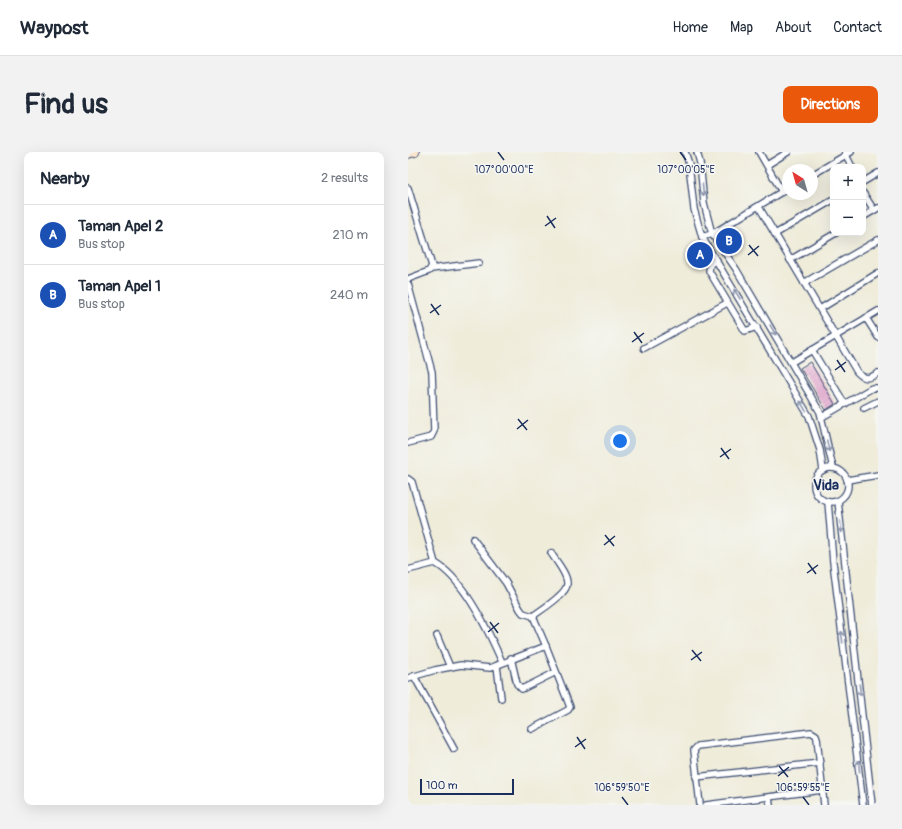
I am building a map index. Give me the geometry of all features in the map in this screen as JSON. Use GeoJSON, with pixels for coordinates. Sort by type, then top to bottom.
{"type":"FeatureCollection","features":[{"type":"Feature","properties":{"kind":"main road"},"geometry":{"type":"LineString","coordinates":[[408,154],[415,152]]}},
{"type":"Feature","properties":{"kind":"street"},"geometry":{"type":"LineString","coordinates":[[685,152],[689,164],[694,209],[702,237],[809,416],[820,450],[823,470]]}},
{"type":"Feature","properties":{"kind":"street"},"geometry":{"type":"LineString","coordinates":[[697,152],[700,163],[704,203],[712,234],[736,269],[792,362],[822,418],[833,468]]}},
{"type":"Feature","properties":{"kind":"street"},"geometry":{"type":"LineString","coordinates":[[759,152],[782,186]]}},
{"type":"Feature","properties":{"kind":"street"},"geometry":{"type":"LineString","coordinates":[[767,165],[788,152]]}},
{"type":"Feature","properties":{"kind":"street"},"geometry":{"type":"LineString","coordinates":[[818,171],[847,153],[851,164]]}},
{"type":"Feature","properties":{"kind":"street"},"geometry":{"type":"LineString","coordinates":[[866,180],[878,173]]}},
{"type":"Feature","properties":{"kind":"street"},"geometry":{"type":"LineString","coordinates":[[408,188],[432,261],[431,269]]}},
{"type":"Feature","properties":{"kind":"street"},"geometry":{"type":"LineString","coordinates":[[702,237],[712,234],[782,192]]}},
{"type":"Feature","properties":{"kind":"street"},"geometry":{"type":"LineString","coordinates":[[866,197],[876,209],[866,215]]}},
{"type":"Feature","properties":{"kind":"street"},"geometry":{"type":"LineString","coordinates":[[775,234],[830,202]]}},
{"type":"Feature","properties":{"kind":"street"},"geometry":{"type":"LineString","coordinates":[[759,207],[835,337],[861,376],[868,379],[878,373]]}},
{"type":"Feature","properties":{"kind":"street"},"geometry":{"type":"LineString","coordinates":[[790,260],[831,236]]}},
{"type":"Feature","properties":{"kind":"street"},"geometry":{"type":"LineString","coordinates":[[804,283],[878,240]]}},
{"type":"Feature","properties":{"kind":"street"},"geometry":{"type":"LineString","coordinates":[[717,260],[710,264],[709,271],[727,303],[745,331],[757,327]]}},
{"type":"Feature","properties":{"kind":"street"},"geometry":{"type":"LineString","coordinates":[[408,279],[431,269],[479,262]]}},
{"type":"Feature","properties":{"kind":"street"},"geometry":{"type":"LineString","coordinates":[[820,309],[878,273]]}},
{"type":"Feature","properties":{"kind":"street"},"geometry":{"type":"LineString","coordinates":[[408,284],[432,372],[434,430],[434,434],[431,437],[408,443]]}},
{"type":"Feature","properties":{"kind":"street"},"geometry":{"type":"LineString","coordinates":[[644,348],[727,303]]}},
{"type":"Feature","properties":{"kind":"street"},"geometry":{"type":"LineString","coordinates":[[792,362],[878,311]]}},
{"type":"Feature","properties":{"kind":"street"},"geometry":{"type":"LineString","coordinates":[[866,318],[878,337]]}},
{"type":"Feature","properties":{"kind":"street"},"geometry":{"type":"LineString","coordinates":[[812,350],[845,404]]}},
{"type":"Feature","properties":{"kind":"street"},"geometry":{"type":"LineString","coordinates":[[812,424],[872,388],[878,388]]}},
{"type":"Feature","properties":{"kind":"street"},"geometry":{"type":"LineString","coordinates":[[864,408],[878,401]]}},
{"type":"Feature","properties":{"kind":"street"},"geometry":{"type":"LineString","coordinates":[[833,468],[842,472],[847,480],[847,490],[838,501],[828,502],[816,495],[814,485],[816,476],[823,470],[833,468]]}},
{"type":"Feature","properties":{"kind":"street"},"geometry":{"type":"LineString","coordinates":[[847,480],[878,475]]}},
{"type":"Feature","properties":{"kind":"street"},"geometry":{"type":"LineString","coordinates":[[408,479],[412,482],[435,563],[448,573],[475,609],[488,631],[500,664],[501,698]]}},
{"type":"Feature","properties":{"kind":"street"},"geometry":{"type":"LineString","coordinates":[[838,501],[872,805]]}},
{"type":"Feature","properties":{"kind":"street"},"geometry":{"type":"LineString","coordinates":[[828,502],[833,562],[863,805]]}},
{"type":"Feature","properties":{"kind":"street"},"geometry":{"type":"LineString","coordinates":[[473,539],[506,583],[520,609],[524,613],[533,616],[570,707],[568,710],[532,729]]}},
{"type":"Feature","properties":{"kind":"street"},"geometry":{"type":"LineString","coordinates":[[533,616],[561,595],[566,587],[566,579],[551,553]]}},
{"type":"Feature","properties":{"kind":"street"},"geometry":{"type":"LineString","coordinates":[[408,570],[435,563]]}},
{"type":"Feature","properties":{"kind":"street"},"geometry":{"type":"LineString","coordinates":[[437,636],[450,667]]}},
{"type":"Feature","properties":{"kind":"street"},"geometry":{"type":"LineString","coordinates":[[408,678],[461,665],[490,668],[511,658],[546,646]]}},
{"type":"Feature","properties":{"kind":"street"},"geometry":{"type":"LineString","coordinates":[[511,658],[518,684],[522,689],[556,672]]}},
{"type":"Feature","properties":{"kind":"street"},"geometry":{"type":"LineString","coordinates":[[414,676],[454,749]]}},
{"type":"Feature","properties":{"kind":"street"},"geometry":{"type":"LineString","coordinates":[[700,805],[694,750],[698,746],[809,732],[816,735],[824,805]]}},
{"type":"Feature","properties":{"kind":"street"},"geometry":{"type":"LineString","coordinates":[[696,777],[820,763]]}},
{"type":"Feature","properties":{"kind":"street"},"geometry":{"type":"LineString","coordinates":[[706,805],[822,790]]}},
{"type":"Feature","properties":{"kind":"street"},"geometry":{"type":"LineString","coordinates":[[769,797],[770,805]]}},
{"type":"Feature","properties":{"kind":"building"},"geometry":{"type":"Polygon","coordinates":[[[810,362],[835,404],[826,410],[800,368],[810,362]]]}},
{"type":"Feature","properties":{"kind":"place","name":"Taman Apel 1"},"geometry":{"type":"Point","coordinates":[729,241]}},
{"type":"Feature","properties":{"kind":"place","name":"Taman Apel 2"},"geometry":{"type":"Point","coordinates":[700,255]}},
{"type":"Feature","properties":{"kind":"district","name":"Vida"},"geometry":{"type":"Point","coordinates":[826,485]}}]}
